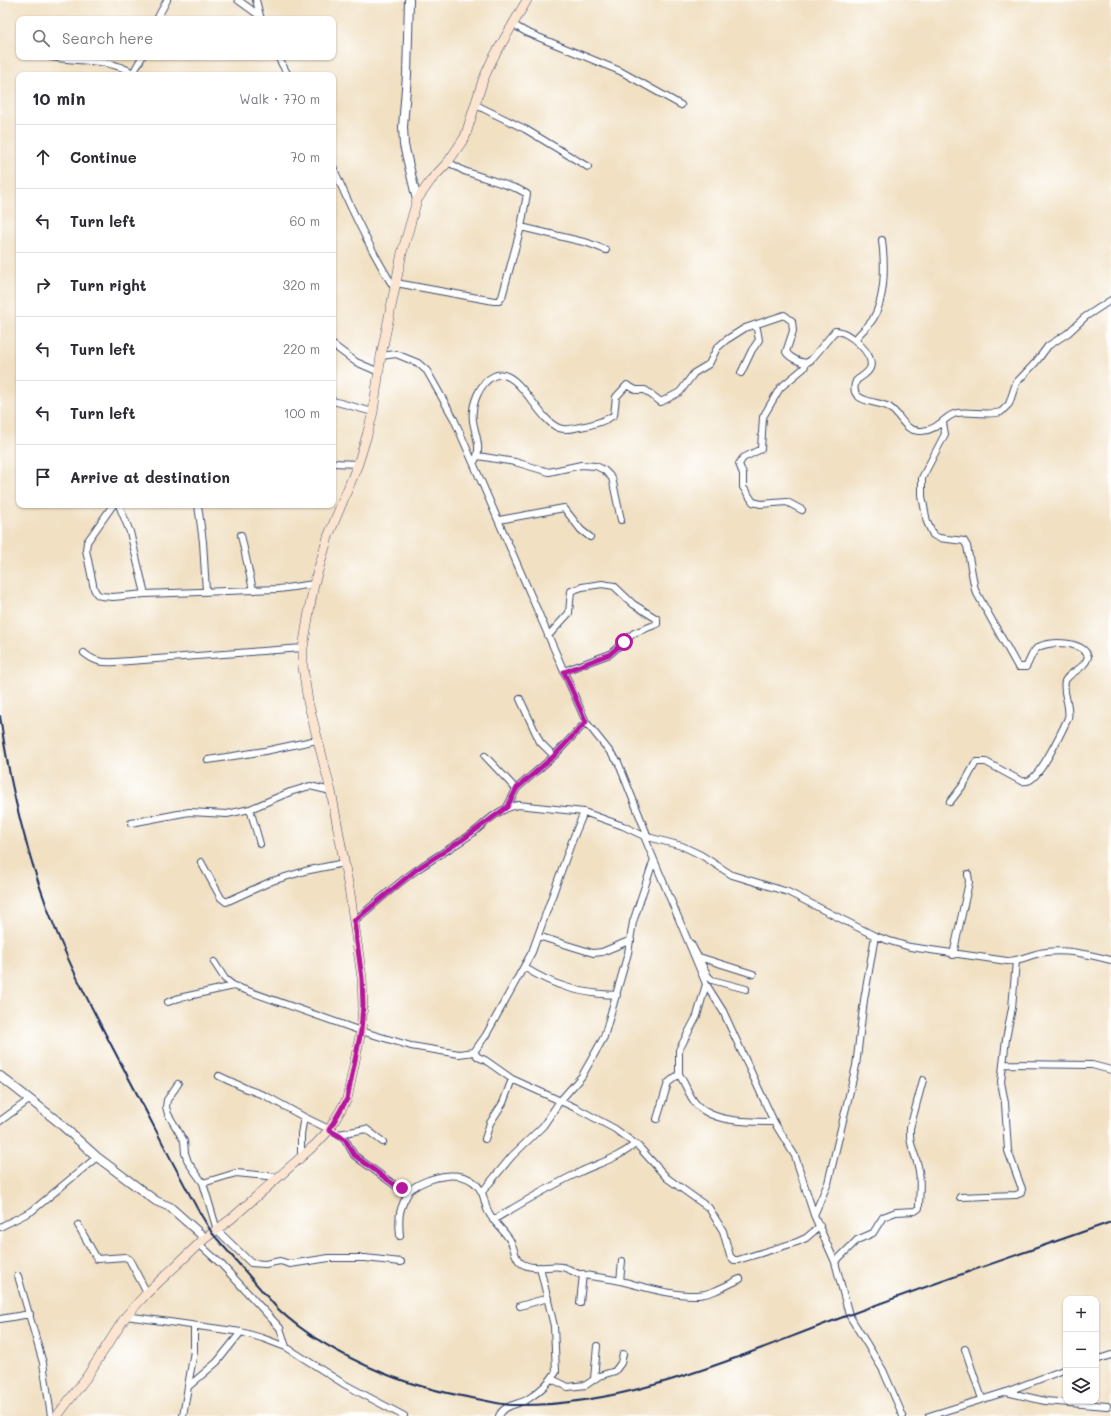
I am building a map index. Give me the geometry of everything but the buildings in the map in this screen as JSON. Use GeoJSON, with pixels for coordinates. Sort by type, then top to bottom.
{"type":"FeatureCollection","features":[{"type":"Feature","properties":{"kind":"main road"},"geometry":{"type":"LineString","coordinates":[[57,1416],[86,1378],[126,1316],[147,1293],[202,1242],[301,1157],[329,1130],[347,1099],[361,1031],[363,1005],[362,978],[354,921],[331,791],[308,702],[303,667],[303,648],[314,584],[328,537],[358,464],[373,412],[381,356],[409,226],[418,200],[431,180],[448,162],[465,137],[489,67],[512,24],[527,0]]}},
{"type":"Feature","properties":{"kind":"street"},"geometry":{"type":"LineString","coordinates":[[159,16],[167,0]]}},
{"type":"Feature","properties":{"kind":"street"},"geometry":{"type":"LineString","coordinates":[[238,0],[260,16]]}},
{"type":"Feature","properties":{"kind":"street"},"geometry":{"type":"LineString","coordinates":[[256,0],[261,16]]}},
{"type":"Feature","properties":{"kind":"street"},"geometry":{"type":"LineString","coordinates":[[409,0],[407,75],[403,127],[404,145],[418,200]]}},
{"type":"Feature","properties":{"kind":"street"},"geometry":{"type":"LineString","coordinates":[[512,24],[526,32],[620,71],[681,105]]}},
{"type":"Feature","properties":{"kind":"street"},"geometry":{"type":"LineString","coordinates":[[82,60],[111,63],[123,66],[130,72]]}},
{"type":"Feature","properties":{"kind":"street"},"geometry":{"type":"LineString","coordinates":[[133,72],[140,60]]}},
{"type":"Feature","properties":{"kind":"street"},"geometry":{"type":"LineString","coordinates":[[280,60],[286,72]]}},
{"type":"Feature","properties":{"kind":"street"},"geometry":{"type":"LineString","coordinates":[[476,105],[525,129],[588,167]]}},
{"type":"Feature","properties":{"kind":"street"},"geometry":{"type":"LineString","coordinates":[[336,176],[346,199],[379,264],[395,286],[499,301],[508,277],[527,198],[524,192],[464,171],[448,162]]}},
{"type":"Feature","properties":{"kind":"street"},"geometry":{"type":"LineString","coordinates":[[521,227],[606,250]]}},
{"type":"Feature","properties":{"kind":"street"},"geometry":{"type":"LineString","coordinates":[[855,340],[873,318],[880,301],[884,281],[882,240]]}},
{"type":"Feature","properties":{"kind":"street"},"geometry":{"type":"LineString","coordinates":[[802,510],[787,502],[761,504],[754,502],[743,487],[743,474],[739,464],[744,458],[761,449],[763,417],[780,388],[804,368],[834,331],[845,332],[869,355],[871,363],[869,371],[856,381],[855,384],[857,394],[861,400],[887,406],[893,410],[902,424],[910,430],[921,431],[930,429],[958,413],[990,414],[1004,411],[1009,404],[1016,383],[1036,362],[1048,346],[1068,333],[1085,317],[1111,300]]}},
{"type":"Feature","properties":{"kind":"street"},"geometry":{"type":"LineString","coordinates":[[474,462],[478,456],[473,420],[474,407],[480,388],[494,376],[503,376],[516,380],[545,419],[557,427],[568,430],[592,425],[614,415],[616,397],[627,385],[636,390],[645,390],[661,402],[666,401],[679,393],[694,373],[709,364],[715,351],[726,340],[745,328],[781,315],[787,316],[792,321],[793,327],[786,352],[793,358],[806,364]]}},
{"type":"Feature","properties":{"kind":"street"},"geometry":{"type":"LineString","coordinates":[[741,373],[752,350],[759,340],[757,328],[754,325]]}},
{"type":"Feature","properties":{"kind":"street"},"geometry":{"type":"LineString","coordinates":[[336,347],[356,362],[379,372]]}},
{"type":"Feature","properties":{"kind":"street"},"geometry":{"type":"LineString","coordinates":[[381,356],[396,354],[418,363],[427,371],[454,419],[586,722],[618,762],[646,837],[653,862],[706,984],[723,1011],[774,1122],[795,1156],[814,1215],[820,1226],[834,1262],[849,1315],[883,1370],[903,1416]]}},
{"type":"Feature","properties":{"kind":"street"},"geometry":{"type":"LineString","coordinates":[[336,402],[373,412]]}},
{"type":"Feature","properties":{"kind":"street"},"geometry":{"type":"LineString","coordinates":[[942,423],[945,434],[922,478],[921,489],[927,522],[933,535],[939,538],[964,541],[976,590],[1018,668],[1026,667],[1033,652],[1040,647],[1060,643],[1079,646],[1085,650],[1088,658],[1083,666],[1072,674],[1065,682],[1065,695],[1070,711],[1068,718],[1047,757],[1032,779],[1021,781],[986,762],[976,762],[967,780],[950,802]]}},
{"type":"Feature","properties":{"kind":"street"},"geometry":{"type":"LineString","coordinates":[[478,456],[515,462],[549,472],[581,465],[600,468],[612,478],[620,520]]}},
{"type":"Feature","properties":{"kind":"street"},"geometry":{"type":"LineString","coordinates":[[336,463],[358,464]]}},
{"type":"Feature","properties":{"kind":"street"},"geometry":{"type":"LineString","coordinates":[[111,508],[87,542],[86,550],[94,589],[101,596],[113,597],[206,591],[279,589],[314,584]]}},
{"type":"Feature","properties":{"kind":"street"},"geometry":{"type":"LineString","coordinates":[[120,508],[130,532],[145,594]]}},
{"type":"Feature","properties":{"kind":"street"},"geometry":{"type":"LineString","coordinates":[[198,508],[203,542],[206,591]]}},
{"type":"Feature","properties":{"kind":"street"},"geometry":{"type":"LineString","coordinates":[[499,520],[564,508],[581,530],[590,537]]}},
{"type":"Feature","properties":{"kind":"street"},"geometry":{"type":"LineString","coordinates":[[241,535],[253,590]]}},
{"type":"Feature","properties":{"kind":"street"},"geometry":{"type":"LineString","coordinates":[[548,636],[569,613],[571,591],[582,587],[602,584],[614,586],[634,604],[657,619],[657,624],[634,633],[610,654],[564,672]]}},
{"type":"Feature","properties":{"kind":"street"},"geometry":{"type":"LineString","coordinates":[[84,653],[93,660],[103,663],[303,648]]}},
{"type":"Feature","properties":{"kind":"street"},"geometry":{"type":"LineString","coordinates":[[520,699],[540,742],[554,756]]}},
{"type":"Feature","properties":{"kind":"street"},"geometry":{"type":"LineString","coordinates":[[507,807],[516,789],[554,756],[586,722]]}},
{"type":"Feature","properties":{"kind":"street"},"geometry":{"type":"LineString","coordinates":[[208,760],[265,751],[318,740]]}},
{"type":"Feature","properties":{"kind":"street"},"geometry":{"type":"LineString","coordinates":[[485,756],[516,789]]}},
{"type":"Feature","properties":{"kind":"street"},"geometry":{"type":"LineString","coordinates":[[131,824],[190,812],[202,811],[210,814],[221,815],[250,809],[300,788],[310,786],[331,791]]}},
{"type":"Feature","properties":{"kind":"street"},"geometry":{"type":"LineString","coordinates":[[354,921],[417,869],[462,840],[507,807],[518,805],[584,812],[623,826],[646,837],[688,849],[701,855],[732,875],[788,892],[875,936],[910,947],[953,955],[1016,961],[1035,954],[1058,951],[1111,960]]}},
{"type":"Feature","properties":{"kind":"street"},"geometry":{"type":"LineString","coordinates":[[250,809],[260,844]]}},
{"type":"Feature","properties":{"kind":"street"},"geometry":{"type":"LineString","coordinates":[[214,962],[225,980],[234,986],[361,1031],[411,1046],[459,1054],[474,1052],[478,1048],[524,967],[538,936],[584,812]]}},
{"type":"Feature","properties":{"kind":"street"},"geometry":{"type":"LineString","coordinates":[[201,862],[221,898],[226,902],[259,886],[284,877],[344,863]]}},
{"type":"Feature","properties":{"kind":"street"},"geometry":{"type":"LineString","coordinates":[[482,1192],[512,1156],[543,1126],[560,1101],[582,1076],[598,1049],[604,1037],[617,995],[631,940],[633,922],[653,862]]}},
{"type":"Feature","properties":{"kind":"street"},"geometry":{"type":"LineString","coordinates":[[953,955],[969,882],[968,874]]}},
{"type":"Feature","properties":{"kind":"street"},"geometry":{"type":"LineString","coordinates":[[538,936],[593,953],[602,952],[631,940]]}},
{"type":"Feature","properties":{"kind":"street"},"geometry":{"type":"LineString","coordinates":[[814,1215],[828,1183],[856,1066],[864,1000],[875,936]]}},
{"type":"Feature","properties":{"kind":"street"},"geometry":{"type":"LineString","coordinates":[[688,943],[692,944],[708,976],[712,980],[746,989]]}},
{"type":"Feature","properties":{"kind":"street"},"geometry":{"type":"LineString","coordinates":[[699,957],[753,974]]}},
{"type":"Feature","properties":{"kind":"street"},"geometry":{"type":"LineString","coordinates":[[960,1197],[1016,1195],[1021,1193],[1022,1189],[1007,1143],[1005,1103],[1001,1082],[1012,1008],[1016,961]]}},
{"type":"Feature","properties":{"kind":"street"},"geometry":{"type":"LineString","coordinates":[[524,967],[540,977],[568,989],[617,995]]}},
{"type":"Feature","properties":{"kind":"street"},"geometry":{"type":"LineString","coordinates":[[706,984],[697,1016],[679,1050],[680,1074],[696,1104],[706,1111],[723,1118],[736,1121],[774,1122]]}},
{"type":"Feature","properties":{"kind":"street"},"geometry":{"type":"LineString","coordinates":[[168,1002],[179,998],[234,986]]}},
{"type":"Feature","properties":{"kind":"street"},"geometry":{"type":"LineString","coordinates":[[474,1052],[478,1057],[485,1060],[512,1079],[615,1129],[635,1144],[667,1178],[709,1208],[724,1231],[730,1256],[734,1260],[747,1258],[797,1242],[806,1238],[820,1226]]}},
{"type":"Feature","properties":{"kind":"street"},"geometry":{"type":"LineString","coordinates":[[1003,1064],[1092,1065],[1111,1070]]}},
{"type":"Feature","properties":{"kind":"street"},"geometry":{"type":"LineString","coordinates":[[657,1119],[668,1084],[680,1074]]}},
{"type":"Feature","properties":{"kind":"street"},"geometry":{"type":"LineString","coordinates":[[0,1076],[56,1120],[97,1157],[156,1201],[170,1207],[280,1328],[286,1347]]}},
{"type":"Feature","properties":{"kind":"street"},"geometry":{"type":"LineString","coordinates":[[219,1076],[266,1096],[339,1134],[345,1139],[354,1155],[396,1186],[410,1190]]}},
{"type":"Feature","properties":{"kind":"street"},"geometry":{"type":"LineString","coordinates":[[485,1139],[490,1123],[504,1103],[512,1079]]}},
{"type":"Feature","properties":{"kind":"street"},"geometry":{"type":"LineString","coordinates":[[834,1262],[856,1240],[873,1233],[883,1217],[896,1212],[915,1211],[919,1208],[919,1176],[910,1147],[910,1128],[923,1080]]}},
{"type":"Feature","properties":{"kind":"street"},"geometry":{"type":"LineString","coordinates":[[178,1084],[167,1100],[166,1107],[184,1141],[185,1153],[188,1162],[203,1183],[217,1230],[245,1257],[256,1264],[280,1261],[290,1264],[329,1258],[365,1258],[401,1262]]}},
{"type":"Feature","properties":{"kind":"street"},"geometry":{"type":"LineString","coordinates":[[0,1121],[29,1100]]}},
{"type":"Feature","properties":{"kind":"street"},"geometry":{"type":"LineString","coordinates":[[301,1157],[301,1134],[304,1117]]}},
{"type":"Feature","properties":{"kind":"street"},"geometry":{"type":"LineString","coordinates":[[339,1134],[366,1129],[383,1142]]}},
{"type":"Feature","properties":{"kind":"street"},"geometry":{"type":"LineString","coordinates":[[493,1220],[553,1185],[581,1171],[616,1158],[635,1144]]}},
{"type":"Feature","properties":{"kind":"street"},"geometry":{"type":"LineString","coordinates":[[0,1227],[32,1211],[97,1157]]}},
{"type":"Feature","properties":{"kind":"street"},"geometry":{"type":"LineString","coordinates":[[203,1183],[236,1173],[278,1177]]}},
{"type":"Feature","properties":{"kind":"street"},"geometry":{"type":"LineString","coordinates":[[400,1236],[398,1220],[400,1205],[410,1190],[425,1181],[452,1176],[468,1179],[482,1192],[488,1212],[511,1242],[519,1263],[540,1267],[561,1267],[584,1274],[620,1281],[638,1287],[684,1295],[699,1295],[720,1289],[740,1279]]}},
{"type":"Feature","properties":{"kind":"street"},"geometry":{"type":"LineString","coordinates":[[78,1225],[97,1259],[125,1256],[129,1259],[147,1293]]}},
{"type":"Feature","properties":{"kind":"street"},"geometry":{"type":"LineString","coordinates":[[620,1281],[622,1261]]}},
{"type":"Feature","properties":{"kind":"street"},"geometry":{"type":"LineString","coordinates":[[499,1416],[503,1410],[511,1405],[527,1400],[552,1379],[556,1372],[554,1326],[540,1267]]}},
{"type":"Feature","properties":{"kind":"street"},"geometry":{"type":"LineString","coordinates":[[580,1303],[584,1274]]}},
{"type":"Feature","properties":{"kind":"street"},"geometry":{"type":"LineString","coordinates":[[18,1276],[43,1363],[51,1416]]}},
{"type":"Feature","properties":{"kind":"street"},"geometry":{"type":"LineString","coordinates":[[520,1306],[548,1298]]}},
{"type":"Feature","properties":{"kind":"street"},"geometry":{"type":"LineString","coordinates":[[0,1319],[30,1314]]}},
{"type":"Feature","properties":{"kind":"street"},"geometry":{"type":"LineString","coordinates":[[126,1316],[241,1332],[286,1347],[344,1384],[404,1416]]}},
{"type":"Feature","properties":{"kind":"street"},"geometry":{"type":"LineString","coordinates":[[183,1416],[194,1351],[194,1326]]}},
{"type":"Feature","properties":{"kind":"street"},"geometry":{"type":"LineString","coordinates":[[189,1386],[217,1362],[241,1332]]}},
{"type":"Feature","properties":{"kind":"street"},"geometry":{"type":"LineString","coordinates":[[594,1379],[597,1346]]}},
{"type":"Feature","properties":{"kind":"street"},"geometry":{"type":"LineString","coordinates":[[965,1349],[982,1400]]}},
{"type":"Feature","properties":{"kind":"street"},"geometry":{"type":"LineString","coordinates":[[552,1379],[564,1386],[572,1387],[586,1384],[594,1379],[615,1371],[621,1362],[623,1354]]}},
{"type":"Feature","properties":{"kind":"street"},"geometry":{"type":"LineString","coordinates":[[1099,1359],[1111,1355]]}},
{"type":"Feature","properties":{"kind":"street"},"geometry":{"type":"LineString","coordinates":[[929,1416],[1006,1392],[1063,1370]]}},
{"type":"Feature","properties":{"kind":"street"},"geometry":{"type":"LineString","coordinates":[[1006,1392],[1045,1401],[1107,1406]]}},
{"type":"Feature","properties":{"kind":"railway"},"geometry":{"type":"LineString","coordinates":[[0,716],[9,770],[21,824],[36,876],[55,928],[93,1010],[197,1208],[212,1233],[277,1308],[314,1337],[369,1367],[395,1378],[429,1389],[504,1404],[555,1404],[598,1398],[641,1388],[724,1362],[912,1292],[1111,1222]]}},
{"type":"Feature","properties":{"kind":"route"},"geometry":{"type":"LineString","coordinates":[[402,1188],[396,1186],[354,1155],[345,1139],[339,1134],[329,1130],[347,1099],[361,1031],[363,1005],[362,978],[354,921],[417,869],[485,825],[507,807],[513,793],[517,788],[554,756],[586,722],[564,672],[610,654],[624,642]]}}]}
